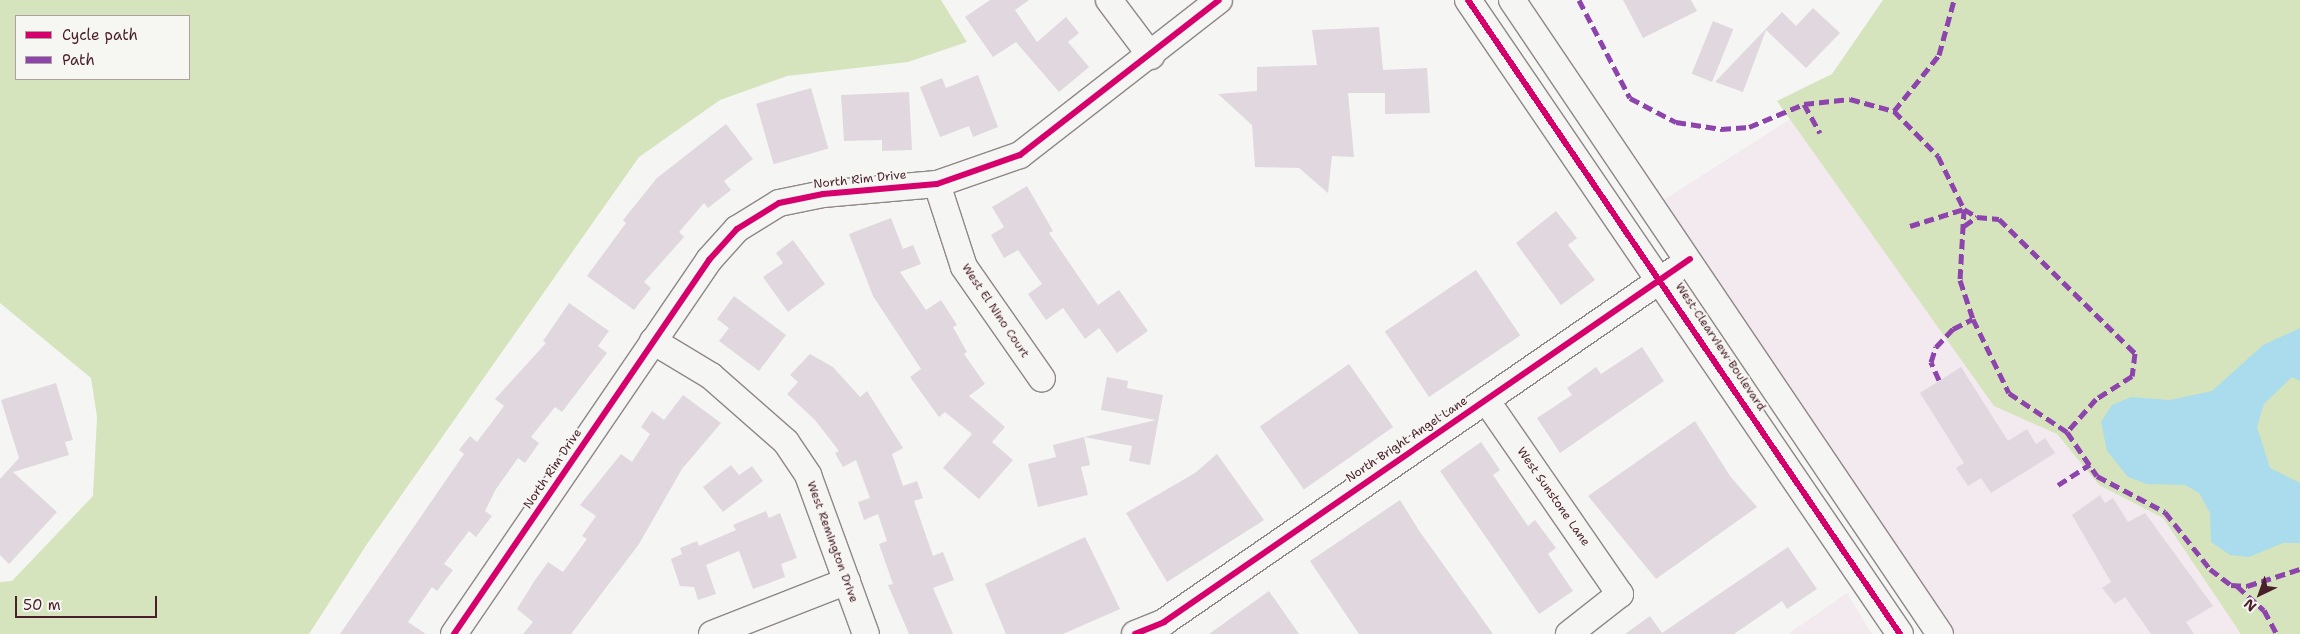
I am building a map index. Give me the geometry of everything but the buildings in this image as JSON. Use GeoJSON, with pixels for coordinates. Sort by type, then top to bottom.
{"type":"FeatureCollection","features":[{"type":"Feature","properties":{"kind":"street"},"geometry":{"type":"LineString","coordinates":[[1110,0],[1152,56]]}},
{"type":"Feature","properties":{"kind":"street","name":"North Rim Drive"},"geometry":{"type":"LineString","coordinates":[[454,634],[653,341],[732,235],[779,203],[823,194],[937,184],[1020,155],[1152,56],[1219,0]]}},
{"type":"Feature","properties":{"kind":"street","name":"West Clearview Boulevard"},"geometry":{"type":"LineString","coordinates":[[1468,0],[1661,280],[1900,634]]}},
{"type":"Feature","properties":{"kind":"street","name":"West Clearview Boulevard"},"geometry":{"type":"LineString","coordinates":[[1512,0],[1690,259],[1940,634]]}},
{"type":"Feature","properties":{"kind":"street","name":"West El Nino Court"},"geometry":{"type":"LineString","coordinates":[[937,184],[964,267],[1042,379]]}},
{"type":"Feature","properties":{"kind":"street","name":"North Bright Angel Lane"},"geometry":{"type":"LineString","coordinates":[[1135,634],[1164,622],[1690,259]]}},
{"type":"Feature","properties":{"kind":"street","name":"West Remington Drive"},"geometry":{"type":"LineString","coordinates":[[653,341],[711,376],[786,442],[808,475],[866,634]]}},
{"type":"Feature","properties":{"kind":"street","name":"West Sunstone Lane"},"geometry":{"type":"LineString","coordinates":[[1486,400],[1620,594],[1569,634]]}},
{"type":"Feature","properties":{"kind":"street"},"geometry":{"type":"LineString","coordinates":[[712,634],[847,581]]}},
{"type":"Feature","properties":{"kind":"shaded area"},"geometry":{"type":"Polygon","coordinates":[[[1790,119],[1994,405],[2057,434],[2099,485],[2163,518],[2241,634],[1954,634],[1662,201],[1790,119]]]}},
{"type":"Feature","properties":{"kind":"shaded area"},"geometry":{"type":"Polygon","coordinates":[[[1847,593],[1872,634],[1788,634],[1847,593]]]}},
{"type":"Feature","properties":{"kind":"green space"},"geometry":{"type":"Polygon","coordinates":[[[0,0],[941,0],[967,42],[908,62],[787,76],[720,100],[639,157],[367,544],[309,634],[0,634],[0,582],[12,581],[93,496],[97,417],[91,378],[0,303],[0,0]]]}},
{"type":"Feature","properties":{"kind":"green space"},"geometry":{"type":"Polygon","coordinates":[[[1883,0],[2300,0],[2300,634],[2241,634],[2163,518],[2099,485],[2057,434],[1994,406],[1777,101],[1832,74],[1883,0]]]}},
{"type":"Feature","properties":{"kind":"water"},"geometry":{"type":"Polygon","coordinates":[[[2300,328],[2300,381],[2292,377],[2264,404],[2257,427],[2270,468],[2300,483],[2300,543],[2283,543],[2249,557],[2230,555],[2211,542],[2210,513],[2199,493],[2185,485],[2147,484],[2128,477],[2107,451],[2101,422],[2112,405],[2131,397],[2170,400],[2212,391],[2263,345],[2300,328]]]}},
{"type":"Feature","properties":{"kind":"marked path"},"geometry":{"type":"LineString","coordinates":[[1579,0],[1630,98],[1676,122],[1721,129],[1749,127],[1804,104],[1850,99],[1894,111],[1938,156],[1964,209],[1960,280],[1973,319],[2009,393],[2067,432],[2097,476],[2165,512],[2210,569],[2231,585],[2247,586],[2300,569]]}},
{"type":"Feature","properties":{"kind":"marked path"},"geometry":{"type":"LineString","coordinates":[[1894,111],[1939,55],[1954,0]]}},
{"type":"Feature","properties":{"kind":"marked path"},"geometry":{"type":"LineString","coordinates":[[1804,104],[1820,133]]}},
{"type":"Feature","properties":{"kind":"marked path"},"geometry":{"type":"LineString","coordinates":[[1910,226],[1964,209],[1977,217]]}},
{"type":"Feature","properties":{"kind":"marked path"},"geometry":{"type":"LineString","coordinates":[[1964,226],[1977,217],[1999,219],[2135,353],[2132,376],[2096,399],[2067,432]]}},
{"type":"Feature","properties":{"kind":"marked path"},"geometry":{"type":"LineString","coordinates":[[1939,380],[1931,362],[1936,347],[1953,329],[1973,319]]}},
{"type":"Feature","properties":{"kind":"marked path"},"geometry":{"type":"LineString","coordinates":[[2058,485],[2090,464]]}},
{"type":"Feature","properties":{"kind":"marked path"},"geometry":{"type":"LineString","coordinates":[[2237,586],[2264,610],[2277,634]]}},
{"type":"Feature","properties":{"kind":"cycle path"},"geometry":{"type":"LineString","coordinates":[[454,634],[709,260],[737,229],[779,203],[823,194],[937,184],[1020,155],[1219,0]]}},
{"type":"Feature","properties":{"kind":"cycle path"},"geometry":{"type":"LineString","coordinates":[[1468,0],[1900,634]]}},
{"type":"Feature","properties":{"kind":"cycle path"},"geometry":{"type":"LineString","coordinates":[[1135,634],[1164,622],[1690,259]]}}]}
